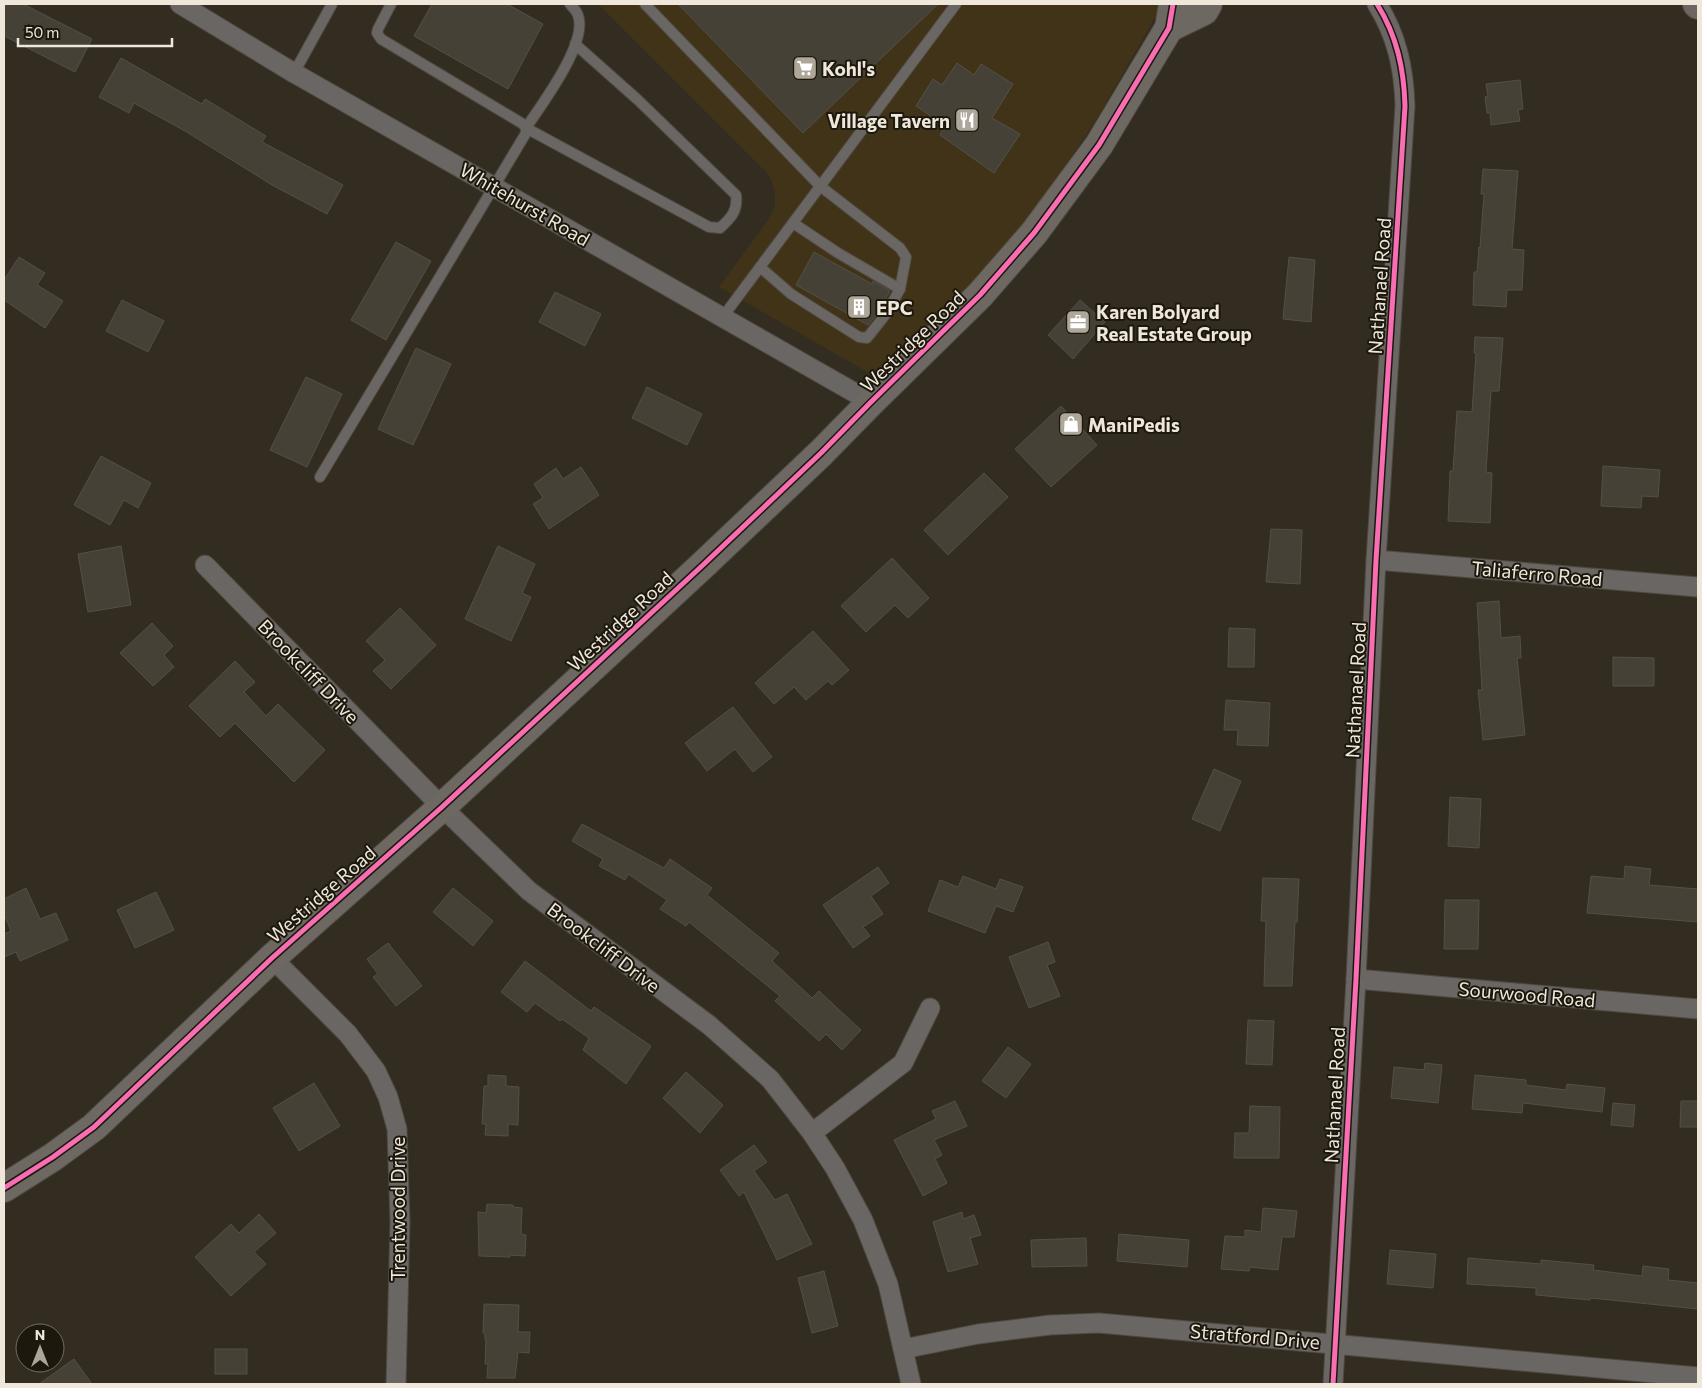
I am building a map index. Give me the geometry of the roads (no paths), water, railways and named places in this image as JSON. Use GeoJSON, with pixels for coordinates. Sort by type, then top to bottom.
{"type":"FeatureCollection","features":[{"type":"Feature","properties":{"kind":"main road","name":"Westridge Road"},"geometry":{"type":"LineString","coordinates":[[4,1188],[53,1157],[94,1127],[272,958],[442,807],[816,458],[980,295],[1034,233],[1099,145],[1171,16],[1204,11],[1208,4]]}},
{"type":"Feature","properties":{"kind":"street","name":"Whitehurst Road"},"geometry":{"type":"LineString","coordinates":[[180,4],[294,73],[871,402]]}},
{"type":"Feature","properties":{"kind":"street","name":"Nathanael Road"},"geometry":{"type":"LineString","coordinates":[[1333,1384],[1356,979],[1376,560],[1406,106],[1404,78],[1399,51],[1392,30],[1377,4]]}},
{"type":"Feature","properties":{"kind":"street","name":"Taliaferro Road"},"geometry":{"type":"LineString","coordinates":[[1376,560],[1698,587]]}},
{"type":"Feature","properties":{"kind":"street","name":"Brookcliff Drive"},"geometry":{"type":"LineString","coordinates":[[206,565],[442,807],[530,891],[715,1031],[770,1079],[812,1133],[835,1168],[863,1220],[888,1284],[911,1384]]}},
{"type":"Feature","properties":{"kind":"street","name":"Trentwood Drive"},"geometry":{"type":"LineString","coordinates":[[272,958],[348,1034],[376,1071],[388,1097],[397,1129],[400,1222],[396,1384]]}},
{"type":"Feature","properties":{"kind":"street","name":"Sourwood Road"},"geometry":{"type":"LineString","coordinates":[[1356,979],[1698,1009]]}},
{"type":"Feature","properties":{"kind":"street"},"geometry":{"type":"LineString","coordinates":[[812,1133],[903,1062],[930,1008]]}},
{"type":"Feature","properties":{"kind":"street","name":"Stratford Drive"},"geometry":{"type":"LineString","coordinates":[[903,1349],[978,1334],[1050,1325],[1099,1323],[1698,1377]]}},
{"type":"Feature","properties":{"kind":"lane"},"geometry":{"type":"LineString","coordinates":[[294,73],[332,4]]}},
{"type":"Feature","properties":{"kind":"lane"},"geometry":{"type":"LineString","coordinates":[[391,4],[378,29],[377,33],[381,39],[526,128],[708,227],[720,228],[732,217],[737,206],[736,195],[638,100],[575,44]]}},
{"type":"Feature","properties":{"kind":"lane"},"geometry":{"type":"LineString","coordinates":[[320,477],[526,133],[526,128],[569,61],[579,34],[578,14],[570,4]]}},
{"type":"Feature","properties":{"kind":"lane"},"geometry":{"type":"LineString","coordinates":[[645,4],[820,186],[900,248],[906,257],[900,289],[886,314],[867,338],[859,337],[791,294],[760,267]]}},
{"type":"Feature","properties":{"kind":"lane"},"geometry":{"type":"LineString","coordinates":[[722,318],[956,4]]}},
{"type":"Feature","properties":{"kind":"lane"},"geometry":{"type":"LineString","coordinates":[[793,223],[838,253],[900,289]]}},
{"type":"Feature","properties":{"kind":"place","name":"Kohl's"},"geometry":{"type":"Point","coordinates":[805,68]}},
{"type":"Feature","properties":{"kind":"place","name":"Village Tavern"},"geometry":{"type":"Point","coordinates":[967,120]}},
{"type":"Feature","properties":{"kind":"place","name":"EPC"},"geometry":{"type":"Point","coordinates":[859,307]}},
{"type":"Feature","properties":{"kind":"place","name":"Karen Bolyard Real Estate Group"},"geometry":{"type":"Point","coordinates":[1078,322]}},
{"type":"Feature","properties":{"kind":"place","name":"ManiPedis"},"geometry":{"type":"Point","coordinates":[1071,424]}}]}
